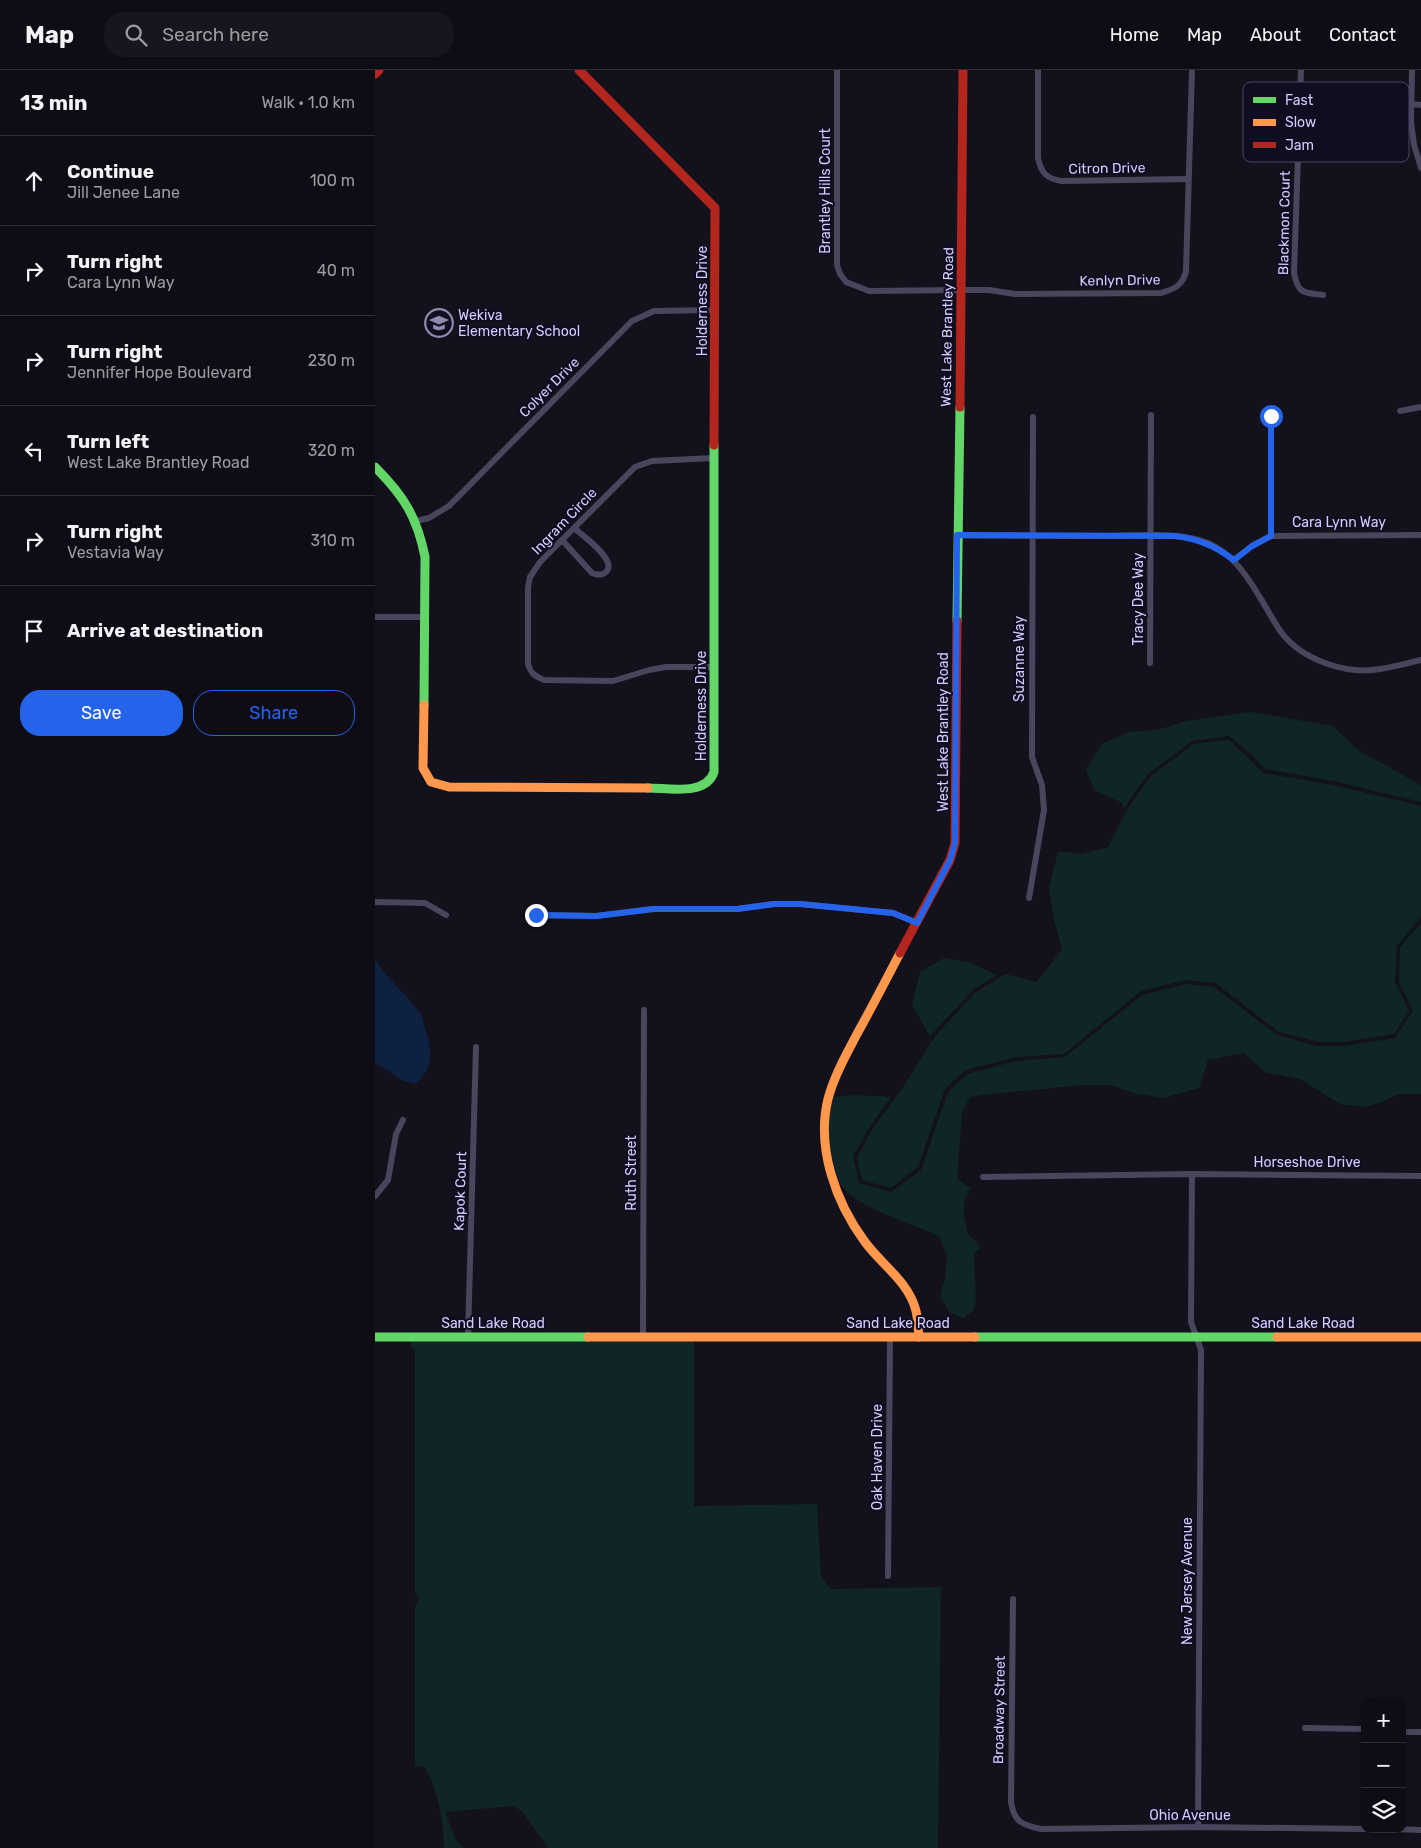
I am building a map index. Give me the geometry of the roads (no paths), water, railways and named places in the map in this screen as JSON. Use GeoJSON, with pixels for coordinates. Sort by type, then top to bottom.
{"type":"FeatureCollection","features":[{"type":"Feature","properties":{"kind":"street"},"geometry":{"type":"LineString","coordinates":[[375,74],[379,70]]}},
{"type":"Feature","properties":{"kind":"street","name":"Holderness Drive"},"geometry":{"type":"LineString","coordinates":[[375,467],[402,495],[417,521],[422,536],[425,557],[423,768],[431,782],[449,787],[697,788],[706,786],[712,780],[715,772],[715,208],[579,70]]}},
{"type":"Feature","properties":{"kind":"street","name":"Brantley Hills Court"},"geometry":{"type":"LineString","coordinates":[[837,70],[837,265],[840,274],[846,282],[869,291],[962,290]]}},
{"type":"Feature","properties":{"kind":"street","name":"West Lake Brantley Road"},"geometry":{"type":"LineString","coordinates":[[919,1337],[917,1311],[911,1297],[860,1235],[843,1203],[830,1170],[825,1137],[827,1104],[839,1068],[950,860],[955,843],[963,70]]}},
{"type":"Feature","properties":{"kind":"street","name":"Citron Drive"},"geometry":{"type":"LineString","coordinates":[[1038,70],[1038,158],[1042,171],[1046,176],[1062,181],[1188,179]]}},
{"type":"Feature","properties":{"kind":"street","name":"Kenlyn Drive"},"geometry":{"type":"LineString","coordinates":[[962,290],[989,290],[1025,294],[1161,293],[1173,290],[1180,285],[1186,270],[1192,70]]}},
{"type":"Feature","properties":{"kind":"street"},"geometry":{"type":"LineString","coordinates":[[1412,70],[1412,129],[1421,168]]}},
{"type":"Feature","properties":{"kind":"street"},"geometry":{"type":"LineString","coordinates":[[1411,104],[1421,105]]}},
{"type":"Feature","properties":{"kind":"street","name":"Blackmon Court"},"geometry":{"type":"LineString","coordinates":[[1298,162],[1294,273],[1299,289],[1304,293],[1323,295]]}},
{"type":"Feature","properties":{"kind":"street","name":"Colyer Drive"},"geometry":{"type":"LineString","coordinates":[[417,521],[429,518],[449,506],[632,321],[654,311],[716,310]]}},
{"type":"Feature","properties":{"kind":"street"},"geometry":{"type":"LineString","coordinates":[[1400,411],[1421,407]]}},
{"type":"Feature","properties":{"kind":"street","name":"Tracy Dee Way"},"geometry":{"type":"LineString","coordinates":[[1150,663],[1151,415]]}},
{"type":"Feature","properties":{"kind":"street"},"geometry":{"type":"LineString","coordinates":[[1271,416],[1271,536]]}},
{"type":"Feature","properties":{"kind":"street","name":"Suzanne Way"},"geometry":{"type":"LineString","coordinates":[[1029,898],[1044,810],[1043,790],[1032,757],[1031,748],[1033,417]]}},
{"type":"Feature","properties":{"kind":"street","name":"Ingram Circle"},"geometry":{"type":"LineString","coordinates":[[714,458],[652,461],[635,467],[539,562],[530,577],[528,587],[528,664],[534,676],[544,680],[613,681],[666,667],[715,667]]}},
{"type":"Feature","properties":{"kind":"street"},"geometry":{"type":"LineString","coordinates":[[562,540],[592,573],[598,575],[605,574],[609,565],[605,556],[574,528]]}},
{"type":"Feature","properties":{"kind":"street"},"geometry":{"type":"LineString","coordinates":[[957,535],[1193,538],[1207,543],[1234,560],[1248,577],[1281,632],[1295,647],[1316,659],[1337,667],[1360,670],[1379,670],[1421,660]]}},
{"type":"Feature","properties":{"kind":"street","name":"Cara Lynn Way"},"geometry":{"type":"LineString","coordinates":[[1234,560],[1252,546],[1271,536],[1421,535]]}},
{"type":"Feature","properties":{"kind":"street"},"geometry":{"type":"LineString","coordinates":[[375,617],[424,617]]}},
{"type":"Feature","properties":{"kind":"street"},"geometry":{"type":"LineString","coordinates":[[375,902],[425,903],[445,915]]}},
{"type":"Feature","properties":{"kind":"street"},"geometry":{"type":"LineString","coordinates":[[536,915],[596,916],[653,909],[737,909],[774,904],[800,904],[893,913],[917,923]]}},
{"type":"Feature","properties":{"kind":"street","name":"Ruth Street"},"geometry":{"type":"LineString","coordinates":[[643,1336],[644,1010]]}},
{"type":"Feature","properties":{"kind":"street","name":"Kapok Court"},"geometry":{"type":"LineString","coordinates":[[468,1336],[476,1047]]}},
{"type":"Feature","properties":{"kind":"street"},"geometry":{"type":"LineString","coordinates":[[375,1196],[389,1180],[396,1134],[403,1120]]}},
{"type":"Feature","properties":{"kind":"street"},"geometry":{"type":"LineString","coordinates":[[1192,1174],[1191,1322],[1197,1337]]}},
{"type":"Feature","properties":{"kind":"street","name":"Horseshoe Drive"},"geometry":{"type":"LineString","coordinates":[[983,1177],[1192,1174],[1421,1176]]}},
{"type":"Feature","properties":{"kind":"street","name":"Sand Lake Road"},"geometry":{"type":"LineString","coordinates":[[375,1336],[1421,1337]]}},
{"type":"Feature","properties":{"kind":"street","name":"Oak Haven Drive"},"geometry":{"type":"LineString","coordinates":[[888,1576],[890,1337]]}},
{"type":"Feature","properties":{"kind":"street","name":"New Jersey Avenue"},"geometry":{"type":"LineString","coordinates":[[1197,1337],[1201,1350],[1198,1827]]}},
{"type":"Feature","properties":{"kind":"street","name":"Broadway Street"},"geometry":{"type":"LineString","coordinates":[[1013,1599],[1011,1802],[1013,1812],[1018,1821]]}},
{"type":"Feature","properties":{"kind":"street"},"geometry":{"type":"LineString","coordinates":[[1305,1728],[1361,1729]]}},
{"type":"Feature","properties":{"kind":"street"},"geometry":{"type":"LineString","coordinates":[[1406,1732],[1421,1732]]}},
{"type":"Feature","properties":{"kind":"street","name":"Ohio Avenue"},"geometry":{"type":"LineString","coordinates":[[1018,1821],[1027,1826],[1041,1829],[1198,1827],[1361,1829]]}},
{"type":"Feature","properties":{"kind":"street"},"geometry":{"type":"LineString","coordinates":[[1406,1829],[1421,1830]]}},
{"type":"Feature","properties":{"kind":"water"},"geometry":{"type":"Polygon","coordinates":[[[375,959],[415,1006],[423,1019],[428,1039],[430,1060],[426,1072],[415,1084],[401,1080],[375,1062],[375,959]]]}},
{"type":"Feature","properties":{"kind":"place","name":"Wekiva Elementary School"},"geometry":{"type":"Point","coordinates":[439,323]}}]}
